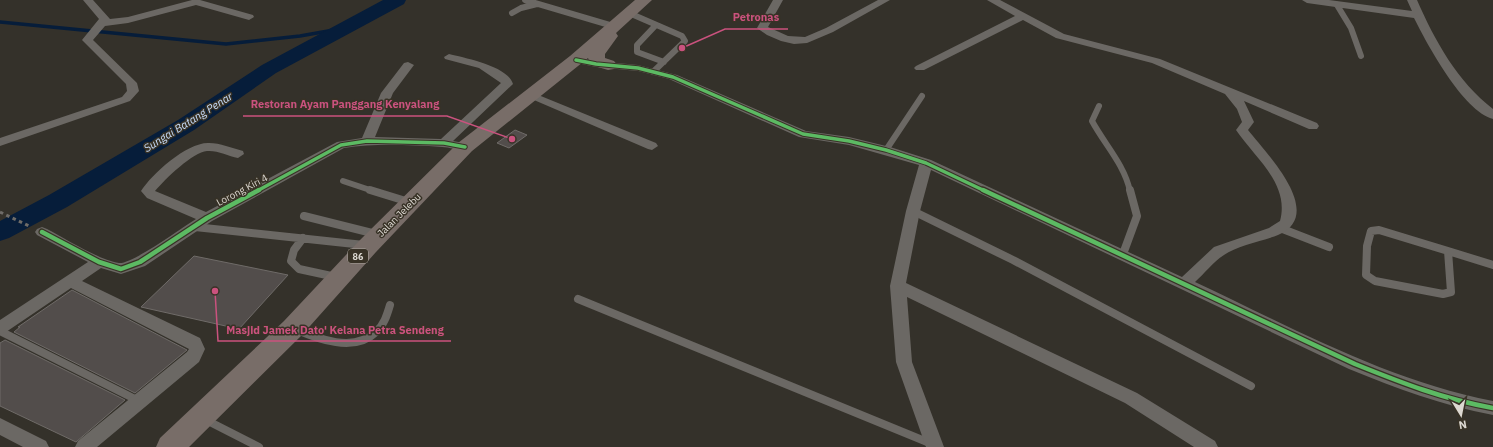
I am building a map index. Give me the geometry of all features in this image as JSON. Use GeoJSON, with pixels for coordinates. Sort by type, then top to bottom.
{"type":"FeatureCollection","features":[{"type":"Feature","properties":{"kind":"main road","name":"Jalan Jelebu"},"geometry":{"type":"LineString","coordinates":[[170,447],[202,418],[293,328],[338,278],[412,203],[454,145],[531,95],[576,60],[644,0]]}},
{"type":"Feature","properties":{"kind":"main road"},"geometry":{"type":"LineString","coordinates":[[608,65],[597,61],[596,54],[621,19]]}},
{"type":"Feature","properties":{"kind":"main road"},"geometry":{"type":"LineString","coordinates":[[555,75],[581,68],[608,65]]}},
{"type":"Feature","properties":{"kind":"street"},"geometry":{"type":"LineString","coordinates":[[0,142],[114,104],[126,99],[133,91],[131,83],[87,40],[105,20],[88,0]]}},
{"type":"Feature","properties":{"kind":"street"},"geometry":{"type":"LineString","coordinates":[[778,0],[762,28],[771,35],[798,41],[813,38],[885,0]]}},
{"type":"Feature","properties":{"kind":"street"},"geometry":{"type":"LineString","coordinates":[[992,0],[1060,36],[1156,61],[1313,126]]}},
{"type":"Feature","properties":{"kind":"street"},"geometry":{"type":"LineString","coordinates":[[1307,0],[1418,15]]}},
{"type":"Feature","properties":{"kind":"street"},"geometry":{"type":"LineString","coordinates":[[1412,0],[1418,15],[1462,89],[1493,115]]}},
{"type":"Feature","properties":{"kind":"street"},"geometry":{"type":"LineString","coordinates":[[102,24],[128,20],[196,2],[249,16]]}},
{"type":"Feature","properties":{"kind":"street"},"geometry":{"type":"LineString","coordinates":[[920,68],[1022,17]]}},
{"type":"Feature","properties":{"kind":"street"},"geometry":{"type":"LineString","coordinates":[[449,57],[484,66],[506,80],[507,84],[454,145]]}},
{"type":"Feature","properties":{"kind":"street"},"geometry":{"type":"LineString","coordinates":[[576,60],[638,68],[673,77],[803,134],[849,141],[886,150],[926,163],[1185,283],[1355,364],[1456,401],[1493,408]]}},
{"type":"Feature","properties":{"kind":"street"},"geometry":{"type":"LineString","coordinates":[[367,141],[387,93],[408,65]]}},
{"type":"Feature","properties":{"kind":"street"},"geometry":{"type":"LineString","coordinates":[[1185,283],[1220,251],[1280,228],[1286,224],[1289,208],[1286,189],[1271,166],[1242,130],[1248,122],[1246,115],[1241,106],[1227,90]]}},
{"type":"Feature","properties":{"kind":"street"},"geometry":{"type":"LineString","coordinates":[[531,95],[652,146]]}},
{"type":"Feature","properties":{"kind":"street","name":"Lorong Kiri 4"},"geometry":{"type":"LineString","coordinates":[[42,232],[99,262],[121,269],[131,266],[195,227],[207,218],[341,146],[367,141],[454,145]]}},
{"type":"Feature","properties":{"kind":"street"},"geometry":{"type":"LineString","coordinates":[[207,218],[152,195],[148,191],[171,168],[198,148],[208,147],[238,154]]}},
{"type":"Feature","properties":{"kind":"street"},"geometry":{"type":"LineString","coordinates":[[926,163],[913,211],[898,286],[904,362],[935,446]]}},
{"type":"Feature","properties":{"kind":"street"},"geometry":{"type":"LineString","coordinates":[[0,330],[99,262]]}},
{"type":"Feature","properties":{"kind":"street"},"geometry":{"type":"LineString","coordinates":[[70,282],[194,343],[197,349],[193,357],[84,447]]}},
{"type":"Feature","properties":{"kind":"street"},"geometry":{"type":"LineString","coordinates":[[898,286],[1130,398],[1209,447]]}},
{"type":"Feature","properties":{"kind":"street"},"geometry":{"type":"LineString","coordinates":[[0,426],[40,447]]}},
{"type":"Feature","properties":{"kind":"lane"},"geometry":{"type":"LineString","coordinates":[[525,0],[537,4],[655,26],[682,36],[685,41],[653,72]]}},
{"type":"Feature","properties":{"kind":"lane"},"geometry":{"type":"LineString","coordinates":[[512,13],[521,8],[537,4]]}},
{"type":"Feature","properties":{"kind":"lane"},"geometry":{"type":"LineString","coordinates":[[1337,5],[1351,28],[1362,56]]}},
{"type":"Feature","properties":{"kind":"lane"},"geometry":{"type":"LineString","coordinates":[[655,26],[637,45],[637,52],[664,62]]}},
{"type":"Feature","properties":{"kind":"lane"},"geometry":{"type":"LineString","coordinates":[[886,150],[922,96]]}},
{"type":"Feature","properties":{"kind":"lane"},"geometry":{"type":"LineString","coordinates":[[1099,106],[1092,121],[1102,140],[1117,158],[1127,177],[1137,216],[1123,254]]}},
{"type":"Feature","properties":{"kind":"lane"},"geometry":{"type":"LineString","coordinates":[[343,181],[412,203]]}},
{"type":"Feature","properties":{"kind":"lane"},"geometry":{"type":"LineString","coordinates":[[913,211],[1013,260],[1251,386]]}},
{"type":"Feature","properties":{"kind":"lane"},"geometry":{"type":"LineString","coordinates":[[304,216],[374,241]]}},
{"type":"Feature","properties":{"kind":"lane"},"geometry":{"type":"LineString","coordinates":[[195,227],[303,238],[374,241]]}},
{"type":"Feature","properties":{"kind":"lane"},"geometry":{"type":"LineString","coordinates":[[1280,228],[1329,247]]}},
{"type":"Feature","properties":{"kind":"lane"},"geometry":{"type":"LineString","coordinates":[[1448,251],[1452,292],[1443,294],[1375,281],[1366,274],[1367,246],[1371,231],[1379,230],[1448,251],[1493,265]]}},
{"type":"Feature","properties":{"kind":"lane"},"geometry":{"type":"LineString","coordinates":[[303,238],[294,250],[292,261],[299,269],[338,278]]}},
{"type":"Feature","properties":{"kind":"lane"},"geometry":{"type":"LineString","coordinates":[[578,299],[935,446]]}},
{"type":"Feature","properties":{"kind":"lane"},"geometry":{"type":"LineString","coordinates":[[293,328],[312,338],[341,342],[360,342],[375,335],[388,319],[390,305]]}},
{"type":"Feature","properties":{"kind":"lane"},"geometry":{"type":"LineString","coordinates":[[0,330],[139,401]]}},
{"type":"Feature","properties":{"kind":"lane"},"geometry":{"type":"LineString","coordinates":[[202,418],[259,447]]}},
{"type":"Feature","properties":{"kind":"path"},"geometry":{"type":"LineString","coordinates":[[0,212],[42,232]]}},
{"type":"Feature","properties":{"kind":"building"},"geometry":{"type":"Polygon","coordinates":[[[515,130],[527,135],[509,148],[497,143],[515,130]]]}},
{"type":"Feature","properties":{"kind":"building"},"geometry":{"type":"Polygon","coordinates":[[[194,256],[288,275],[239,329],[141,307],[194,256]]]}},
{"type":"Feature","properties":{"kind":"building"},"geometry":{"type":"Polygon","coordinates":[[[72,290],[187,350],[135,393],[14,332],[20,327],[18,327],[72,290]]]}},
{"type":"Feature","properties":{"kind":"building"},"geometry":{"type":"Polygon","coordinates":[[[5,340],[125,400],[76,442],[0,406],[0,343],[5,340]]]}},
{"type":"Feature","properties":{"kind":"waterway","name":"Sungai Batang Penar"},"geometry":{"type":"LineString","coordinates":[[0,232],[58,201],[186,125],[269,69],[397,0]]}},
{"type":"Feature","properties":{"kind":"waterway"},"geometry":{"type":"LineString","coordinates":[[0,22],[226,44],[300,36],[345,28]]}},
{"type":"Feature","properties":{"kind":"cycle path"},"geometry":{"type":"LineString","coordinates":[[576,60],[596,64],[638,68],[673,77],[803,134],[849,141],[886,150],[926,163],[1355,364],[1412,387],[1456,401],[1493,408]]}},
{"type":"Feature","properties":{"kind":"cycle path"},"geometry":{"type":"LineString","coordinates":[[42,232],[99,262],[121,269],[140,262],[207,218],[341,145],[367,141],[444,143],[465,147]]}},
{"type":"Feature","properties":{"kind":"place","name":"Petronas"},"geometry":{"type":"Point","coordinates":[682,48]}},
{"type":"Feature","properties":{"kind":"place","name":"Restoran Ayam Panggang Kenyalang"},"geometry":{"type":"Point","coordinates":[512,139]}},
{"type":"Feature","properties":{"kind":"place","name":"Masjid Jamek Dato' Kelana Petra Sendeng"},"geometry":{"type":"Point","coordinates":[215,291]}}]}
